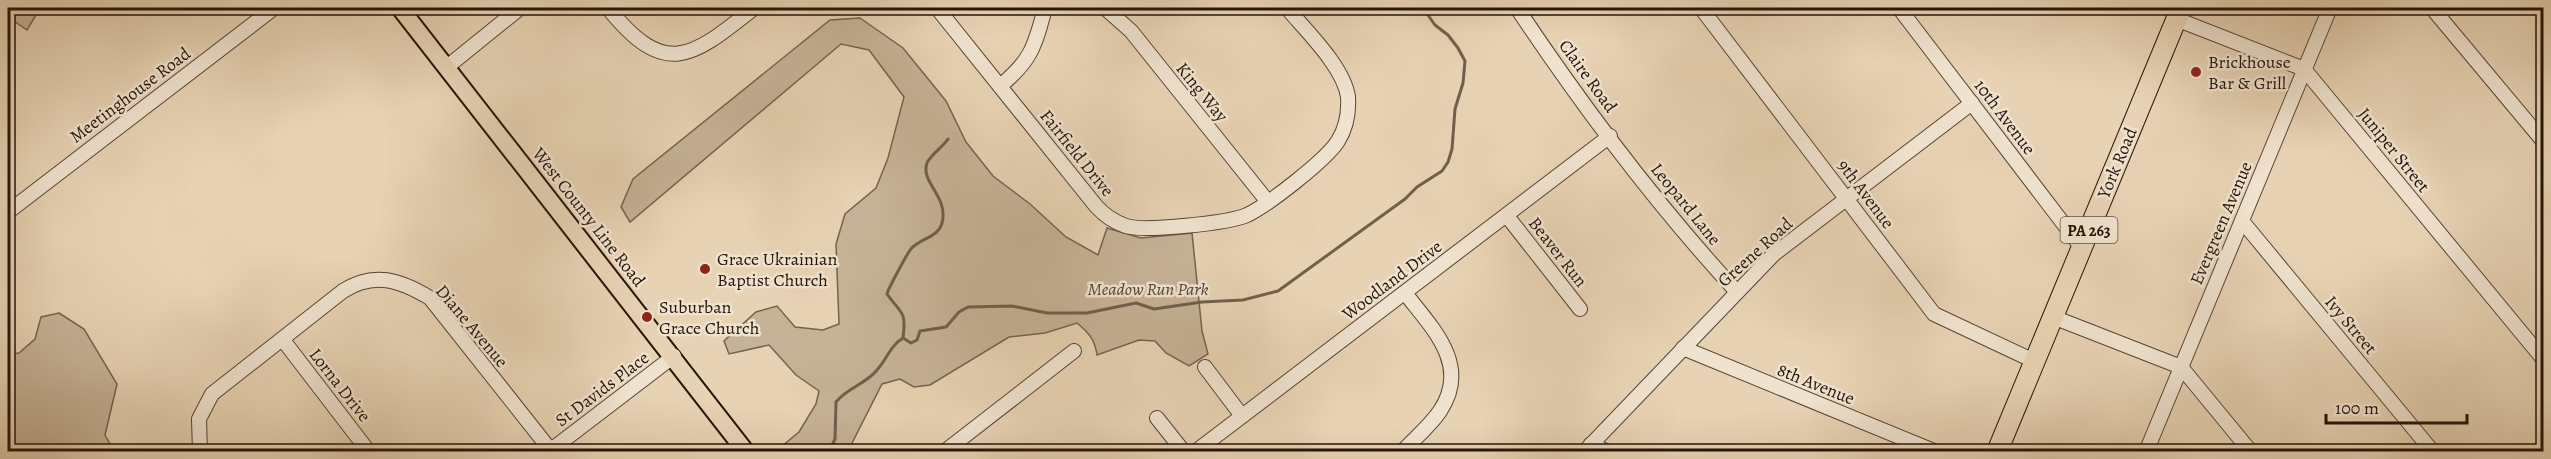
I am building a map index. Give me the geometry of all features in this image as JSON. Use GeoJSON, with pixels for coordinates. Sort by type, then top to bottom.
{"type":"FeatureCollection","features":[{"type":"Feature","properties":{"kind":"highway","name":"York Road"},"geometry":{"type":"LineString","coordinates":[[1997,452],[2179,13]]}},
{"type":"Feature","properties":{"kind":"main road","name":"West County Line Road"},"geometry":{"type":"LineString","coordinates":[[400,8],[674,356],[746,452]]}},
{"type":"Feature","properties":{"kind":"street","name":"Meetinghouse Road"},"geometry":{"type":"LineString","coordinates":[[8,212],[274,8]]}},
{"type":"Feature","properties":{"kind":"street"},"geometry":{"type":"LineString","coordinates":[[447,67],[520,8]]}},
{"type":"Feature","properties":{"kind":"street"},"geometry":{"type":"LineString","coordinates":[[608,8],[640,42],[671,53],[685,52],[710,43],[754,8]]}},
{"type":"Feature","properties":{"kind":"street","name":"Fairfield Drive"},"geometry":{"type":"LineString","coordinates":[[937,8],[1096,206],[1119,223],[1143,229],[1224,221],[1246,216],[1268,202],[1333,149],[1345,128],[1348,115],[1346,91],[1338,72],[1287,8]]}},
{"type":"Feature","properties":{"kind":"street"},"geometry":{"type":"LineString","coordinates":[[999,86],[1017,72],[1031,55],[1045,8]]}},
{"type":"Feature","properties":{"kind":"street","name":"King Way"},"geometry":{"type":"LineString","coordinates":[[1105,8],[1131,31],[1268,202]]}},
{"type":"Feature","properties":{"kind":"street","name":"Claire Road"},"geometry":{"type":"LineString","coordinates":[[1517,8],[1559,69],[1610,136]]}},
{"type":"Feature","properties":{"kind":"street","name":"9th Avenue"},"geometry":{"type":"LineString","coordinates":[[1701,8],[1934,314],[2034,361]]}},
{"type":"Feature","properties":{"kind":"street","name":"10th Avenue"},"geometry":{"type":"LineString","coordinates":[[1899,8],[2082,248]]}},
{"type":"Feature","properties":{"kind":"street","name":"Evergreen Avenue"},"geometry":{"type":"LineString","coordinates":[[2146,452],[2330,8]]}},
{"type":"Feature","properties":{"kind":"street"},"geometry":{"type":"LineString","coordinates":[[2432,8],[2544,142]]}},
{"type":"Feature","properties":{"kind":"street","name":"Juniper Street"},"geometry":{"type":"LineString","coordinates":[[2179,13],[2304,69],[2544,360]]}},
{"type":"Feature","properties":{"kind":"street","name":"Greene Road"},"geometry":{"type":"LineString","coordinates":[[1587,448],[1774,254],[1972,103]]}},
{"type":"Feature","properties":{"kind":"street","name":"Woodland Drive"},"geometry":{"type":"LineString","coordinates":[[1195,452],[1610,136]]}},
{"type":"Feature","properties":{"kind":"street","name":"Leopard Lane"},"geometry":{"type":"LineString","coordinates":[[1610,136],[1677,225],[1737,292]]}},
{"type":"Feature","properties":{"kind":"street","name":"Beaver Run"},"geometry":{"type":"LineString","coordinates":[[1507,216],[1580,309]]}},
{"type":"Feature","properties":{"kind":"street","name":"Ivy Street"},"geometry":{"type":"LineString","coordinates":[[2242,221],[2433,452]]}},
{"type":"Feature","properties":{"kind":"street","name":"Diane Avenue"},"geometry":{"type":"LineString","coordinates":[[200,452],[199,419],[212,394],[354,284],[377,278],[408,285],[430,297],[551,451]]}},
{"type":"Feature","properties":{"kind":"street"},"geometry":{"type":"LineString","coordinates":[[1402,452],[1441,410],[1450,390],[1452,368],[1444,343],[1405,293]]}},
{"type":"Feature","properties":{"kind":"street"},"geometry":{"type":"LineString","coordinates":[[2053,317],[2181,367],[2251,452]]}},
{"type":"Feature","properties":{"kind":"street","name":"Lorna Drive"},"geometry":{"type":"LineString","coordinates":[[283,340],[369,452]]}},
{"type":"Feature","properties":{"kind":"street","name":"8th Avenue"},"geometry":{"type":"LineString","coordinates":[[1683,348],[1936,452]]}},
{"type":"Feature","properties":{"kind":"street"},"geometry":{"type":"LineString","coordinates":[[944,452],[1074,351]]}},
{"type":"Feature","properties":{"kind":"street","name":"St Davids Place"},"geometry":{"type":"LineString","coordinates":[[551,451],[674,356]]}},
{"type":"Feature","properties":{"kind":"street"},"geometry":{"type":"LineString","coordinates":[[1205,367],[1242,416]]}},
{"type":"Feature","properties":{"kind":"street"},"geometry":{"type":"LineString","coordinates":[[1157,418],[1184,452]]}},
{"type":"Feature","properties":{"kind":"street"},"geometry":{"type":"LineString","coordinates":[[1587,448],[1608,452]]}},
{"type":"Feature","properties":{"kind":"green space"},"geometry":{"type":"Polygon","coordinates":[[[8,8],[36,8],[36,15],[27,30],[8,17],[8,8]]]}},
{"type":"Feature","properties":{"kind":"green space","name":"Meadow Run Park"},"geometry":{"type":"Polygon","coordinates":[[[860,18],[903,48],[946,101],[966,142],[993,176],[1030,204],[1066,237],[1098,255],[1107,228],[1141,238],[1192,233],[1202,331],[1208,354],[1189,366],[1166,353],[1155,341],[1139,340],[1097,355],[1091,337],[1077,323],[1045,333],[1009,337],[930,385],[914,387],[900,379],[882,384],[848,451],[776,451],[799,432],[816,404],[819,391],[796,375],[769,345],[729,354],[724,341],[756,312],[777,306],[795,327],[823,330],[839,324],[836,244],[845,214],[876,188],[888,158],[904,97],[869,50],[841,44],[630,222],[621,207],[633,179],[830,20],[860,18]]]}},
{"type":"Feature","properties":{"kind":"green space"},"geometry":{"type":"Polygon","coordinates":[[[59,313],[84,329],[117,384],[105,435],[114,451],[8,451],[8,354],[19,353],[35,339],[41,317],[59,313]]]}},
{"type":"Feature","properties":{"kind":"waterway"},"geometry":{"type":"LineString","coordinates":[[903,338],[911,343],[917,340],[920,331],[946,327],[959,312],[968,307],[1012,306],[1047,313],[1087,313],[1136,303],[1154,309],[1202,302],[1243,300],[1278,291],[1405,199],[1417,187],[1442,171],[1448,162],[1452,149],[1455,109],[1463,83],[1465,61],[1448,35],[1435,25],[1423,8]]}},
{"type":"Feature","properties":{"kind":"waterway"},"geometry":{"type":"LineString","coordinates":[[829,452],[835,439],[836,402],[873,375],[895,345],[903,338],[903,317],[887,294],[911,249],[937,232],[942,223],[942,205],[927,177],[926,170],[929,160],[948,139]]}},
{"type":"Feature","properties":{"kind":"place","name":"Brickhouse Bar & Grill"},"geometry":{"type":"Point","coordinates":[2196,72]}},
{"type":"Feature","properties":{"kind":"place","name":"Grace Ukrainian Baptist Church"},"geometry":{"type":"Point","coordinates":[705,269]}},
{"type":"Feature","properties":{"kind":"place","name":"Suburban Grace Church"},"geometry":{"type":"Point","coordinates":[647,317]}}]}
